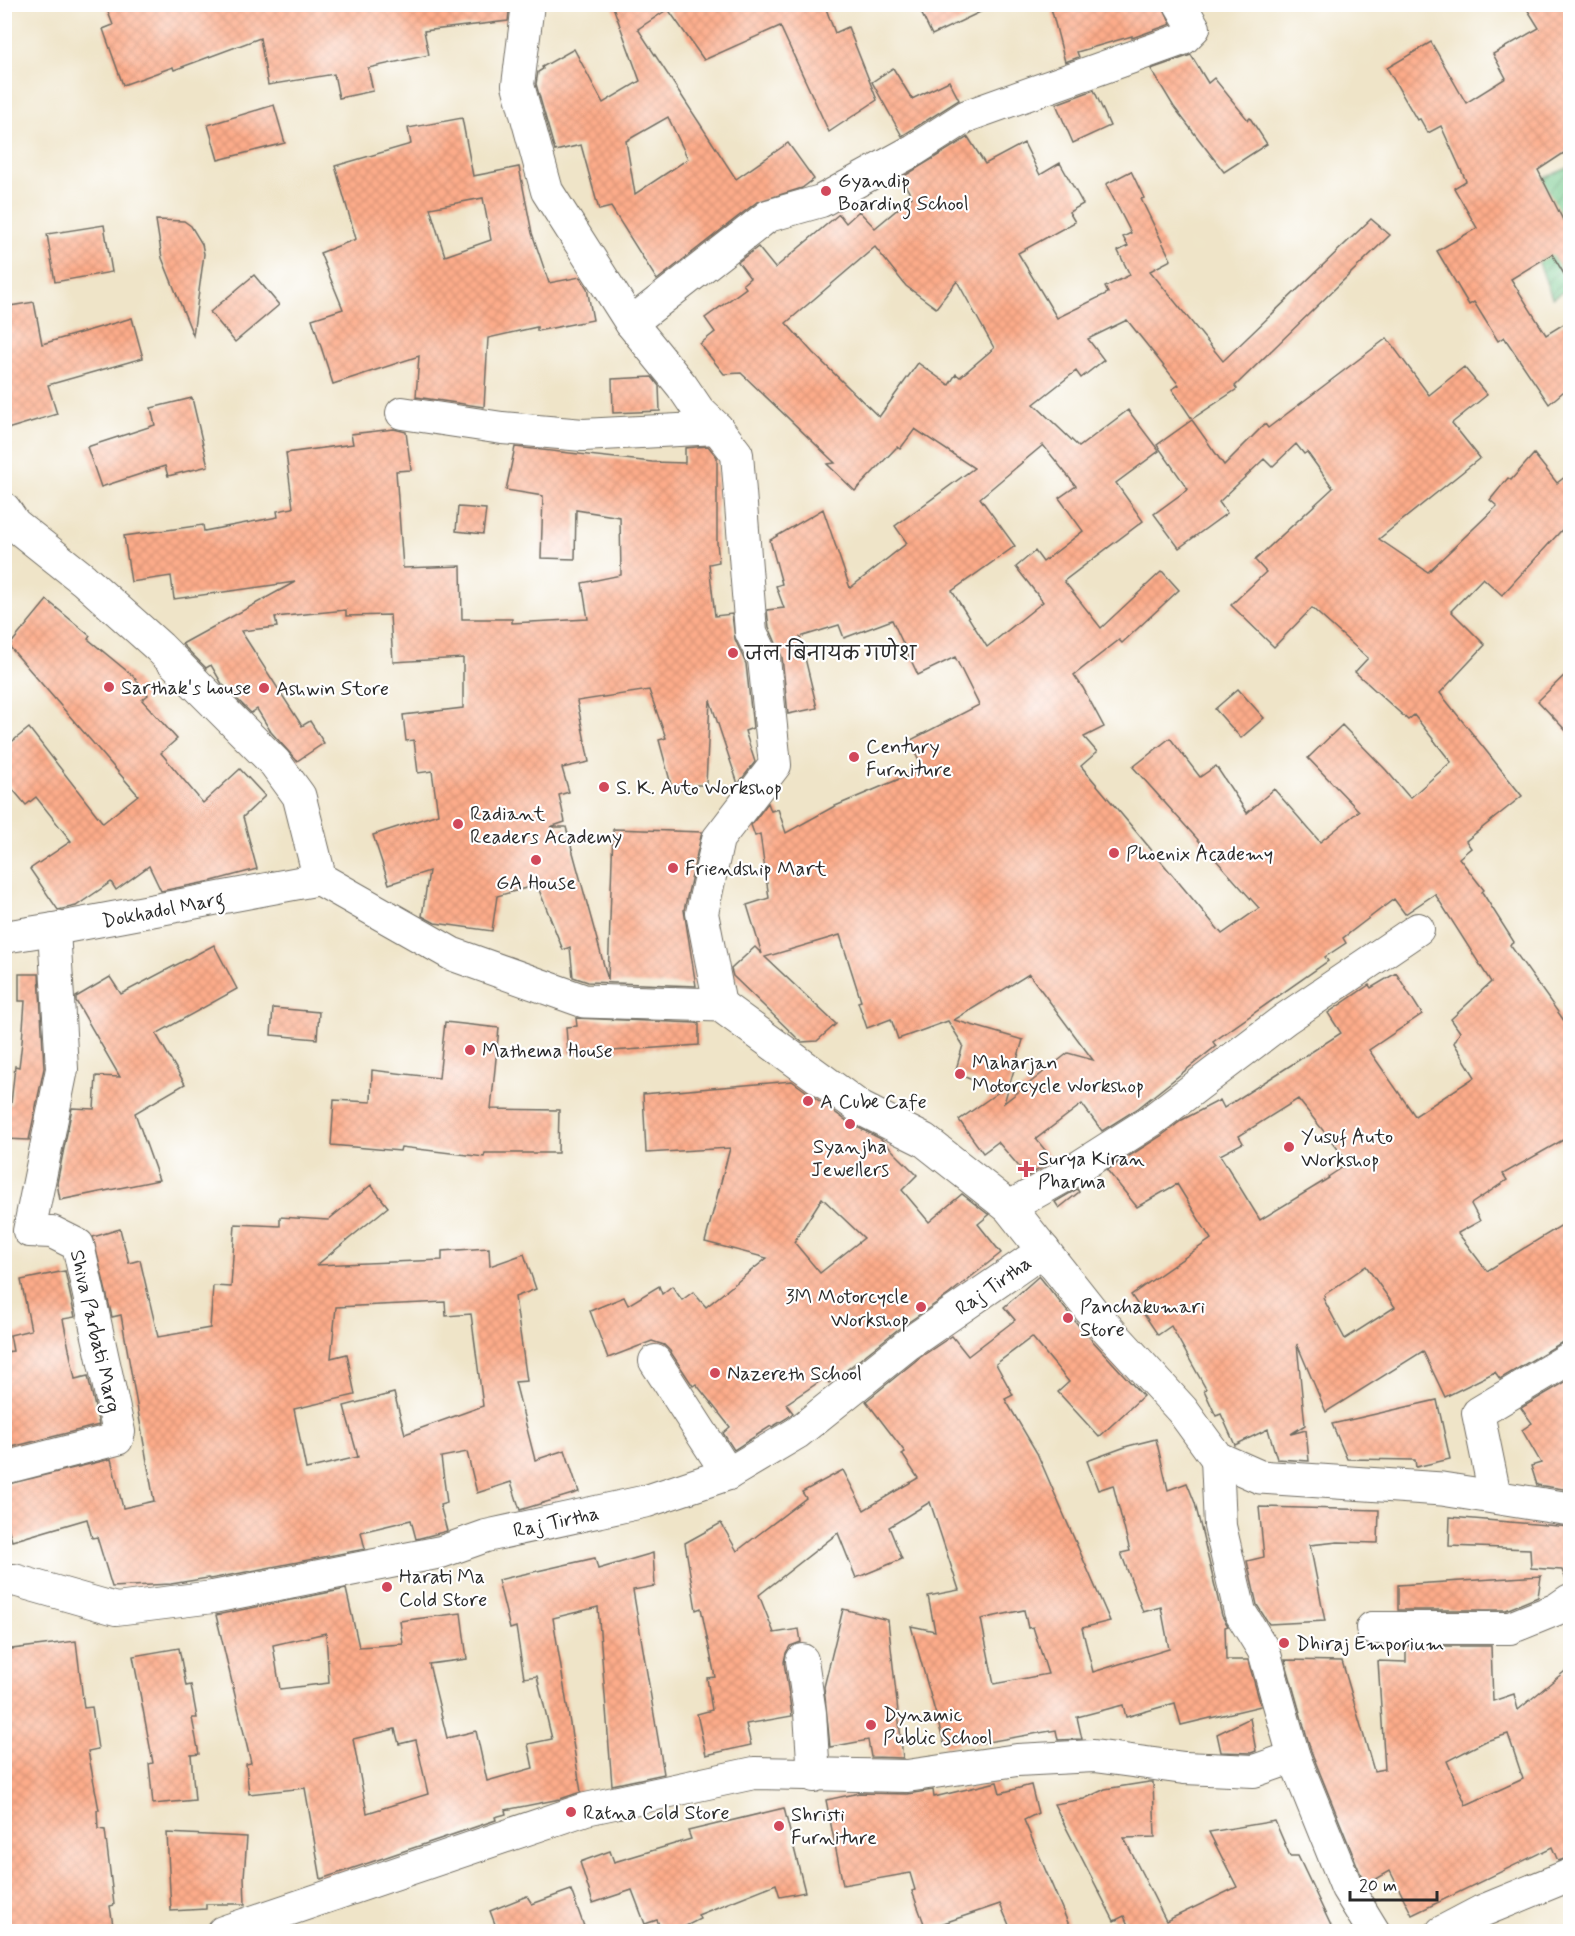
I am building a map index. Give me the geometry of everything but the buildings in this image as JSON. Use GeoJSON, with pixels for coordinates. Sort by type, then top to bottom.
{"type":"FeatureCollection","features":[{"type":"Feature","properties":{"kind":"main road"},"geometry":{"type":"LineString","coordinates":[[4,510],[14,524],[83,579],[159,647],[275,763],[299,796],[320,879],[452,954],[584,1000],[720,1005],[862,1109],[924,1140],[1009,1207],[1093,1313],[1182,1410],[1217,1458],[1260,1477],[1442,1489],[1570,1509]]}},
{"type":"Feature","properties":{"kind":"street"},"geometry":{"type":"LineString","coordinates":[[528,4],[518,85],[547,191],[631,322],[699,411],[717,428],[737,454],[751,632],[764,659],[775,765],[718,839],[702,913],[720,1005]]}},
{"type":"Feature","properties":{"kind":"street"},"geometry":{"type":"LineString","coordinates":[[631,322],[768,216],[822,201],[914,150],[967,116],[1183,39],[1194,28],[1180,4]]}},
{"type":"Feature","properties":{"kind":"street"},"geometry":{"type":"LineString","coordinates":[[402,413],[502,428],[583,435],[717,428]]}},
{"type":"Feature","properties":{"kind":"street","name":"Dokhadol Marg"},"geometry":{"type":"LineString","coordinates":[[4,937],[320,879]]}},
{"type":"Feature","properties":{"kind":"street","name":"Shiva Parbati Marg"},"geometry":{"type":"LineString","coordinates":[[4,1468],[117,1439],[119,1432],[78,1245],[52,1232],[17,1235],[62,1069],[54,929]]}},
{"type":"Feature","properties":{"kind":"street"},"geometry":{"type":"LineString","coordinates":[[1009,1207],[1063,1177],[1151,1121],[1285,1019],[1418,929]]}},
{"type":"Feature","properties":{"kind":"street","name":"Raj Tirtha"},"geometry":{"type":"LineString","coordinates":[[8,1573],[116,1610],[213,1597],[441,1552],[486,1536],[647,1501],[728,1474],[797,1433],[908,1344],[1044,1250]]}},
{"type":"Feature","properties":{"kind":"street"},"geometry":{"type":"LineString","coordinates":[[1495,1496],[1478,1413],[1570,1358]]}},
{"type":"Feature","properties":{"kind":"street"},"geometry":{"type":"LineString","coordinates":[[655,1361],[728,1474]]}},
{"type":"Feature","properties":{"kind":"street"},"geometry":{"type":"LineString","coordinates":[[1217,1458],[1220,1526],[1240,1612],[1264,1652],[1294,1757],[1347,1888],[1374,1932]]}},
{"type":"Feature","properties":{"kind":"street"},"geometry":{"type":"LineString","coordinates":[[1372,1628],[1510,1628],[1557,1609],[1570,1600]]}},
{"type":"Feature","properties":{"kind":"street"},"geometry":{"type":"LineString","coordinates":[[802,1659],[810,1713],[814,1776]]}},
{"type":"Feature","properties":{"kind":"street"},"geometry":{"type":"LineString","coordinates":[[223,1932],[586,1809],[754,1773],[814,1776],[907,1776],[1017,1760],[1094,1756],[1184,1768],[1254,1771],[1294,1757]]}},
{"type":"Feature","properties":{"kind":"street"},"geometry":{"type":"LineString","coordinates":[[1442,1932],[1482,1911],[1570,1875]]}},
{"type":"Feature","properties":{"kind":"green space"},"geometry":{"type":"Polygon","coordinates":[[[1570,167],[1570,288],[1552,298],[1534,249],[1499,196],[1570,167]]]}},
{"type":"Feature","properties":{"kind":"place","name":"Gyandip Boarding School"},"geometry":{"type":"Point","coordinates":[826,191]}},
{"type":"Feature","properties":{"kind":"place","name":"जल बिनायक गणेश"},"geometry":{"type":"Point","coordinates":[733,653]}},
{"type":"Feature","properties":{"kind":"place","name":"Sarthak's house"},"geometry":{"type":"Point","coordinates":[109,687]}},
{"type":"Feature","properties":{"kind":"place","name":"Ashwin Store"},"geometry":{"type":"Point","coordinates":[264,688]}},
{"type":"Feature","properties":{"kind":"place","name":"Century Furniture"},"geometry":{"type":"Point","coordinates":[854,757]}},
{"type":"Feature","properties":{"kind":"place","name":"S. K. Auto Workshop"},"geometry":{"type":"Point","coordinates":[604,787]}},
{"type":"Feature","properties":{"kind":"place","name":"Radiant Readers Academy"},"geometry":{"type":"Point","coordinates":[458,824]}},
{"type":"Feature","properties":{"kind":"place","name":"Phoenix Academy"},"geometry":{"type":"Point","coordinates":[1114,853]}},
{"type":"Feature","properties":{"kind":"place","name":"GA House"},"geometry":{"type":"Point","coordinates":[536,860]}},
{"type":"Feature","properties":{"kind":"place","name":"Friendship Mart"},"geometry":{"type":"Point","coordinates":[673,868]}},
{"type":"Feature","properties":{"kind":"place","name":"Mathema House"},"geometry":{"type":"Point","coordinates":[470,1050]}},
{"type":"Feature","properties":{"kind":"place","name":"Maharjan Motorcycle Workshop"},"geometry":{"type":"Point","coordinates":[960,1074]}},
{"type":"Feature","properties":{"kind":"place","name":"A Cube Cafe"},"geometry":{"type":"Point","coordinates":[808,1101]}},
{"type":"Feature","properties":{"kind":"place","name":"Syanjha Jewellers"},"geometry":{"type":"Point","coordinates":[850,1124]}},
{"type":"Feature","properties":{"kind":"place","name":"Yusuf Auto Workshop"},"geometry":{"type":"Point","coordinates":[1289,1147]}},
{"type":"Feature","properties":{"kind":"place","name":"Surya Kiran Pharma"},"geometry":{"type":"Point","coordinates":[1026,1169]}},
{"type":"Feature","properties":{"kind":"place","name":"3M Motorcycle Workshop"},"geometry":{"type":"Point","coordinates":[921,1307]}},
{"type":"Feature","properties":{"kind":"place","name":"Panchakumari Store"},"geometry":{"type":"Point","coordinates":[1068,1318]}},
{"type":"Feature","properties":{"kind":"place","name":"Nazereth School"},"geometry":{"type":"Point","coordinates":[715,1373]}},
{"type":"Feature","properties":{"kind":"place","name":"Harati Ma Cold Store"},"geometry":{"type":"Point","coordinates":[387,1587]}},
{"type":"Feature","properties":{"kind":"place","name":"Dhiraj Emporium"},"geometry":{"type":"Point","coordinates":[1284,1643]}},
{"type":"Feature","properties":{"kind":"place","name":"Dynamic Public School"},"geometry":{"type":"Point","coordinates":[871,1725]}},
{"type":"Feature","properties":{"kind":"place","name":"Ratna Cold Store"},"geometry":{"type":"Point","coordinates":[571,1812]}},
{"type":"Feature","properties":{"kind":"place","name":"Shristi Furniture"},"geometry":{"type":"Point","coordinates":[779,1826]}}]}
